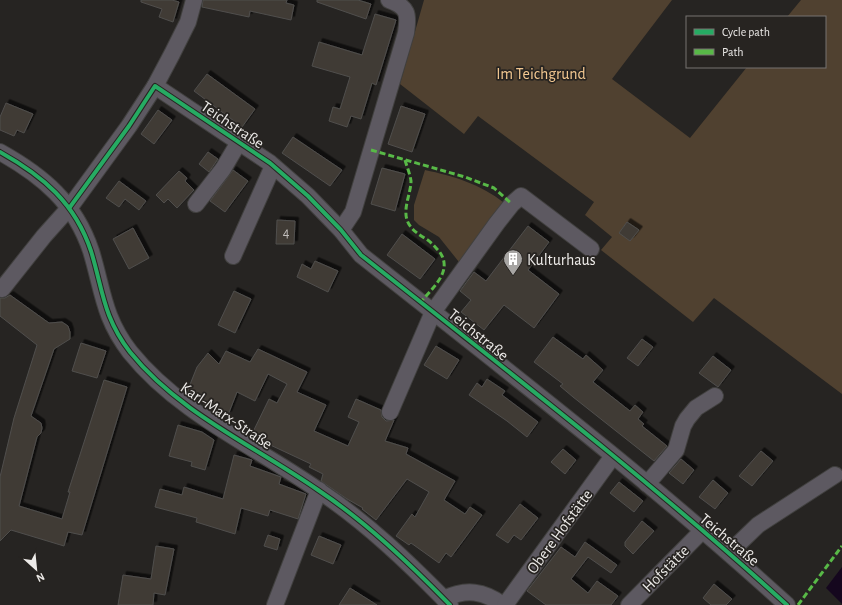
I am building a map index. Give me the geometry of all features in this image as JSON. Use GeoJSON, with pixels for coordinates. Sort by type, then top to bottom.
{"type":"FeatureCollection","features":[{"type":"Feature","properties":{"kind":"street"},"geometry":{"type":"LineString","coordinates":[[2,289],[44,236],[70,207],[129,126],[155,86],[188,22],[194,0]]}},
{"type":"Feature","properties":{"kind":"street"},"geometry":{"type":"LineString","coordinates":[[341,230],[353,212],[406,33],[408,17],[395,2]]}},
{"type":"Feature","properties":{"kind":"street","name":"Teichstraße"},"geometry":{"type":"LineString","coordinates":[[155,86],[273,166],[341,230],[361,255],[613,456],[729,553],[787,605]]}},
{"type":"Feature","properties":{"kind":"street"},"geometry":{"type":"LineString","coordinates":[[196,204],[223,168],[239,142]]}},
{"type":"Feature","properties":{"kind":"street","name":"Karl-Marx-Straße"},"geometry":{"type":"LineString","coordinates":[[0,152],[32,171],[54,190],[70,207],[91,251],[104,307],[114,328],[130,352],[153,377],[206,419],[319,490],[355,516],[447,602]]}},
{"type":"Feature","properties":{"kind":"street"},"geometry":{"type":"LineString","coordinates":[[233,256],[273,166]]}},
{"type":"Feature","properties":{"kind":"street"},"geometry":{"type":"LineString","coordinates":[[390,412],[433,312],[497,223],[520,196],[592,248]]}},
{"type":"Feature","properties":{"kind":"street"},"geometry":{"type":"LineString","coordinates":[[647,484],[676,450],[687,419],[696,408],[715,396]]}},
{"type":"Feature","properties":{"kind":"street","name":"Obere Hofstätte"},"geometry":{"type":"LineString","coordinates":[[504,605],[613,456]]}},
{"type":"Feature","properties":{"kind":"street"},"geometry":{"type":"LineString","coordinates":[[729,553],[758,525],[835,475]]}},
{"type":"Feature","properties":{"kind":"street"},"geometry":{"type":"LineString","coordinates":[[275,605],[319,490]]}},
{"type":"Feature","properties":{"kind":"street","name":"Hofstätte"},"geometry":{"type":"LineString","coordinates":[[629,605],[702,531]]}},
{"type":"Feature","properties":{"kind":"street"},"geometry":{"type":"LineString","coordinates":[[447,602],[453,594],[472,592],[486,595],[504,605]]}},
{"type":"Feature","properties":{"kind":"green space","name":"Im Teichgrund"},"geometry":{"type":"Polygon","coordinates":[[[424,0],[672,0],[612,79],[690,138],[746,68],[826,68],[826,16],[788,16],[801,0],[842,0],[842,394],[714,298],[693,322],[601,250],[612,237],[585,215],[594,202],[478,116],[464,134],[400,84],[424,0]]]}},
{"type":"Feature","properties":{"kind":"green space"},"geometry":{"type":"Polygon","coordinates":[[[425,170],[446,175],[476,186],[495,196],[504,203],[459,262],[439,237],[419,225],[414,220],[414,205],[425,170]]]}},
{"type":"Feature","properties":{"kind":"shaded area"},"geometry":{"type":"Polygon","coordinates":[[[842,567],[842,604],[826,588],[842,567]]]}},
{"type":"Feature","properties":{"kind":"building"},"geometry":{"type":"Polygon","coordinates":[[[141,0],[172,0],[179,2],[173,22],[159,17],[162,9],[141,2],[141,0]]]}},
{"type":"Feature","properties":{"kind":"building"},"geometry":{"type":"Polygon","coordinates":[[[203,0],[287,0],[286,3],[294,5],[291,20],[250,11],[249,17],[202,7],[203,0]]]}},
{"type":"Feature","properties":{"kind":"building"},"geometry":{"type":"Polygon","coordinates":[[[317,0],[358,0],[371,4],[366,19],[317,2],[317,0]]]}},
{"type":"Feature","properties":{"kind":"building"},"geometry":{"type":"Polygon","coordinates":[[[375,14],[396,20],[376,85],[372,83],[361,119],[351,116],[347,127],[329,121],[333,107],[340,109],[350,77],[312,66],[319,42],[362,55],[375,14]]]}},
{"type":"Feature","properties":{"kind":"building"},"geometry":{"type":"Polygon","coordinates":[[[207,74],[255,109],[242,127],[194,91],[207,74]]]}},
{"type":"Feature","properties":{"kind":"building"},"geometry":{"type":"Polygon","coordinates":[[[6,103],[33,114],[24,133],[17,130],[14,136],[0,130],[0,117],[6,103]]]}},
{"type":"Feature","properties":{"kind":"building"},"geometry":{"type":"Polygon","coordinates":[[[401,106],[425,114],[412,152],[388,144],[401,106]]]}},
{"type":"Feature","properties":{"kind":"building"},"geometry":{"type":"Polygon","coordinates":[[[158,110],[172,120],[154,144],[141,134],[158,110]]]}},
{"type":"Feature","properties":{"kind":"building"},"geometry":{"type":"Polygon","coordinates":[[[293,137],[342,170],[330,186],[282,153],[293,137]]]}},
{"type":"Feature","properties":{"kind":"building"},"geometry":{"type":"Polygon","coordinates":[[[208,152],[218,159],[209,172],[199,164],[208,152]]]}},
{"type":"Feature","properties":{"kind":"building"},"geometry":{"type":"Polygon","coordinates":[[[382,168],[405,174],[395,211],[371,204],[382,168]]]}},
{"type":"Feature","properties":{"kind":"building"},"geometry":{"type":"Polygon","coordinates":[[[233,170],[248,181],[225,212],[210,201],[233,170]]]}},
{"type":"Feature","properties":{"kind":"building"},"geometry":{"type":"Polygon","coordinates":[[[179,171],[187,178],[185,181],[194,190],[177,208],[168,199],[164,203],[156,195],[179,171]]]}},
{"type":"Feature","properties":{"kind":"building"},"geometry":{"type":"Polygon","coordinates":[[[119,181],[146,201],[139,210],[125,199],[119,207],[106,198],[119,181]]]}},
{"type":"Feature","properties":{"kind":"building"},"geometry":{"type":"Polygon","coordinates":[[[277,220],[295,221],[294,244],[276,244],[277,220]]]}},
{"type":"Feature","properties":{"kind":"building"},"geometry":{"type":"Polygon","coordinates":[[[627,222],[639,230],[630,241],[619,233],[627,222]]]}},
{"type":"Feature","properties":{"kind":"building","name":"Kulturhaus"},"geometry":{"type":"Polygon","coordinates":[[[528,226],[549,242],[528,270],[559,294],[534,328],[504,305],[484,330],[461,312],[471,300],[460,291],[474,272],[486,281],[528,226]]]}},
{"type":"Feature","properties":{"kind":"building"},"geometry":{"type":"Polygon","coordinates":[[[133,228],[149,258],[129,269],[113,239],[133,228]]]}},
{"type":"Feature","properties":{"kind":"building"},"geometry":{"type":"Polygon","coordinates":[[[402,234],[435,259],[420,279],[387,255],[402,234]]]}},
{"type":"Feature","properties":{"kind":"building"},"geometry":{"type":"Polygon","coordinates":[[[315,261],[338,271],[328,292],[297,277],[302,264],[311,269],[315,261]]]}},
{"type":"Feature","properties":{"kind":"building"},"geometry":{"type":"Polygon","coordinates":[[[234,291],[251,299],[235,333],[218,325],[234,291]]]}},
{"type":"Feature","properties":{"kind":"building"},"geometry":{"type":"Polygon","coordinates":[[[10,295],[49,323],[62,322],[68,326],[70,332],[70,339],[54,349],[31,416],[41,423],[42,428],[41,433],[37,437],[19,506],[62,519],[70,492],[68,492],[104,380],[127,387],[82,535],[68,532],[64,546],[11,530],[0,541],[0,477],[14,418],[37,345],[0,316],[0,298],[5,298],[10,295]]]}},
{"type":"Feature","properties":{"kind":"building"},"geometry":{"type":"Polygon","coordinates":[[[553,337],[583,359],[586,355],[603,370],[593,382],[630,411],[635,405],[643,412],[638,419],[644,424],[642,426],[667,446],[654,461],[573,397],[560,386],[563,384],[534,362],[553,337]]]}},
{"type":"Feature","properties":{"kind":"building"},"geometry":{"type":"Polygon","coordinates":[[[642,339],[653,347],[638,366],[627,358],[642,339]]]}},
{"type":"Feature","properties":{"kind":"building"},"geometry":{"type":"Polygon","coordinates":[[[81,343],[106,351],[97,378],[72,371],[81,343]]]}},
{"type":"Feature","properties":{"kind":"building"},"geometry":{"type":"Polygon","coordinates":[[[436,346],[459,360],[447,379],[424,365],[436,346]]]}},
{"type":"Feature","properties":{"kind":"building"},"geometry":{"type":"Polygon","coordinates":[[[258,349],[307,372],[297,392],[326,405],[314,431],[348,446],[359,422],[348,417],[356,399],[381,410],[382,417],[386,421],[394,420],[385,441],[408,448],[406,454],[455,481],[444,500],[465,514],[470,507],[482,515],[451,557],[446,553],[439,563],[411,543],[409,545],[396,536],[412,514],[415,517],[429,492],[407,479],[376,520],[362,509],[363,508],[321,481],[323,474],[309,467],[311,464],[251,436],[269,399],[277,403],[287,384],[268,374],[255,401],[237,392],[228,415],[204,405],[206,401],[187,392],[197,367],[208,353],[219,364],[226,351],[250,362],[258,349]]]}},
{"type":"Feature","properties":{"kind":"building"},"geometry":{"type":"Polygon","coordinates":[[[713,356],[731,370],[718,387],[699,373],[713,356]]]}},
{"type":"Feature","properties":{"kind":"building"},"geometry":{"type":"Polygon","coordinates":[[[487,379],[505,391],[502,395],[538,422],[527,437],[507,421],[469,395],[477,383],[482,387],[487,379]]]}},
{"type":"Feature","properties":{"kind":"building"},"geometry":{"type":"Polygon","coordinates":[[[178,425],[202,432],[214,440],[205,470],[191,466],[192,462],[169,456],[178,425]]]}},
{"type":"Feature","properties":{"kind":"building"},"geometry":{"type":"Polygon","coordinates":[[[563,449],[576,460],[565,474],[551,462],[563,449]]]}},
{"type":"Feature","properties":{"kind":"building"},"geometry":{"type":"Polygon","coordinates":[[[761,451],[773,461],[752,486],[739,476],[761,451]]]}},
{"type":"Feature","properties":{"kind":"building"},"geometry":{"type":"Polygon","coordinates":[[[234,455],[252,460],[250,466],[281,477],[279,484],[306,494],[298,519],[270,510],[268,516],[241,508],[235,534],[196,522],[197,518],[155,507],[160,489],[182,495],[184,487],[223,499],[234,455]]]}},
{"type":"Feature","properties":{"kind":"building"},"geometry":{"type":"Polygon","coordinates":[[[681,459],[694,470],[683,484],[669,473],[681,459]]]}},
{"type":"Feature","properties":{"kind":"building"},"geometry":{"type":"Polygon","coordinates":[[[713,480],[728,493],[715,509],[699,497],[713,480]]]}},
{"type":"Feature","properties":{"kind":"building"},"geometry":{"type":"Polygon","coordinates":[[[619,482],[643,501],[634,512],[610,493],[619,482]]]}},
{"type":"Feature","properties":{"kind":"building"},"geometry":{"type":"Polygon","coordinates":[[[520,504],[538,518],[521,540],[514,535],[508,543],[496,535],[520,504]]]}},
{"type":"Feature","properties":{"kind":"building"},"geometry":{"type":"Polygon","coordinates":[[[642,521],[654,531],[633,554],[625,546],[625,542],[642,521]]]}},
{"type":"Feature","properties":{"kind":"building"},"geometry":{"type":"Polygon","coordinates":[[[268,535],[280,539],[277,550],[264,546],[268,535]]]}},
{"type":"Feature","properties":{"kind":"building"},"geometry":{"type":"Polygon","coordinates":[[[319,536],[341,545],[333,564],[311,555],[319,536]]]}},
{"type":"Feature","properties":{"kind":"building"},"geometry":{"type":"Polygon","coordinates":[[[585,542],[617,565],[611,573],[588,557],[571,579],[588,593],[597,581],[618,596],[611,605],[546,605],[527,591],[561,547],[575,557],[585,542]]]}},
{"type":"Feature","properties":{"kind":"building"},"geometry":{"type":"Polygon","coordinates":[[[156,546],[174,549],[165,595],[154,593],[153,605],[118,605],[123,575],[151,579],[156,546]]]}},
{"type":"Feature","properties":{"kind":"building"},"geometry":{"type":"Polygon","coordinates":[[[714,584],[732,599],[726,605],[711,605],[703,598],[714,584]]]}},
{"type":"Feature","properties":{"kind":"building"},"geometry":{"type":"Polygon","coordinates":[[[350,588],[377,605],[339,605],[350,588]]]}},
{"type":"Feature","properties":{"kind":"marked path"},"geometry":{"type":"LineString","coordinates":[[371,150],[465,177],[494,188],[512,204]]}},
{"type":"Feature","properties":{"kind":"marked path"},"geometry":{"type":"LineString","coordinates":[[405,160],[411,181],[406,210],[407,220],[415,231],[439,251],[443,258],[444,265],[443,272],[436,285],[420,303]]}},
{"type":"Feature","properties":{"kind":"marked path"},"geometry":{"type":"LineString","coordinates":[[798,605],[842,546]]}},
{"type":"Feature","properties":{"kind":"cycle path"},"geometry":{"type":"LineString","coordinates":[[70,207],[129,126],[155,86],[270,163],[308,196],[341,230],[361,255],[577,426],[736,559],[787,605]]}},
{"type":"Feature","properties":{"kind":"cycle path"},"geometry":{"type":"LineString","coordinates":[[0,152],[16,161],[43,181],[56,192],[67,205],[84,234],[91,251],[105,303],[114,327],[130,352],[150,374],[194,411],[336,502],[370,529],[450,605]]}},
{"type":"Feature","properties":{"kind":"place","name":"Kulturhaus"},"geometry":{"type":"Point","coordinates":[513,276]}}]}
